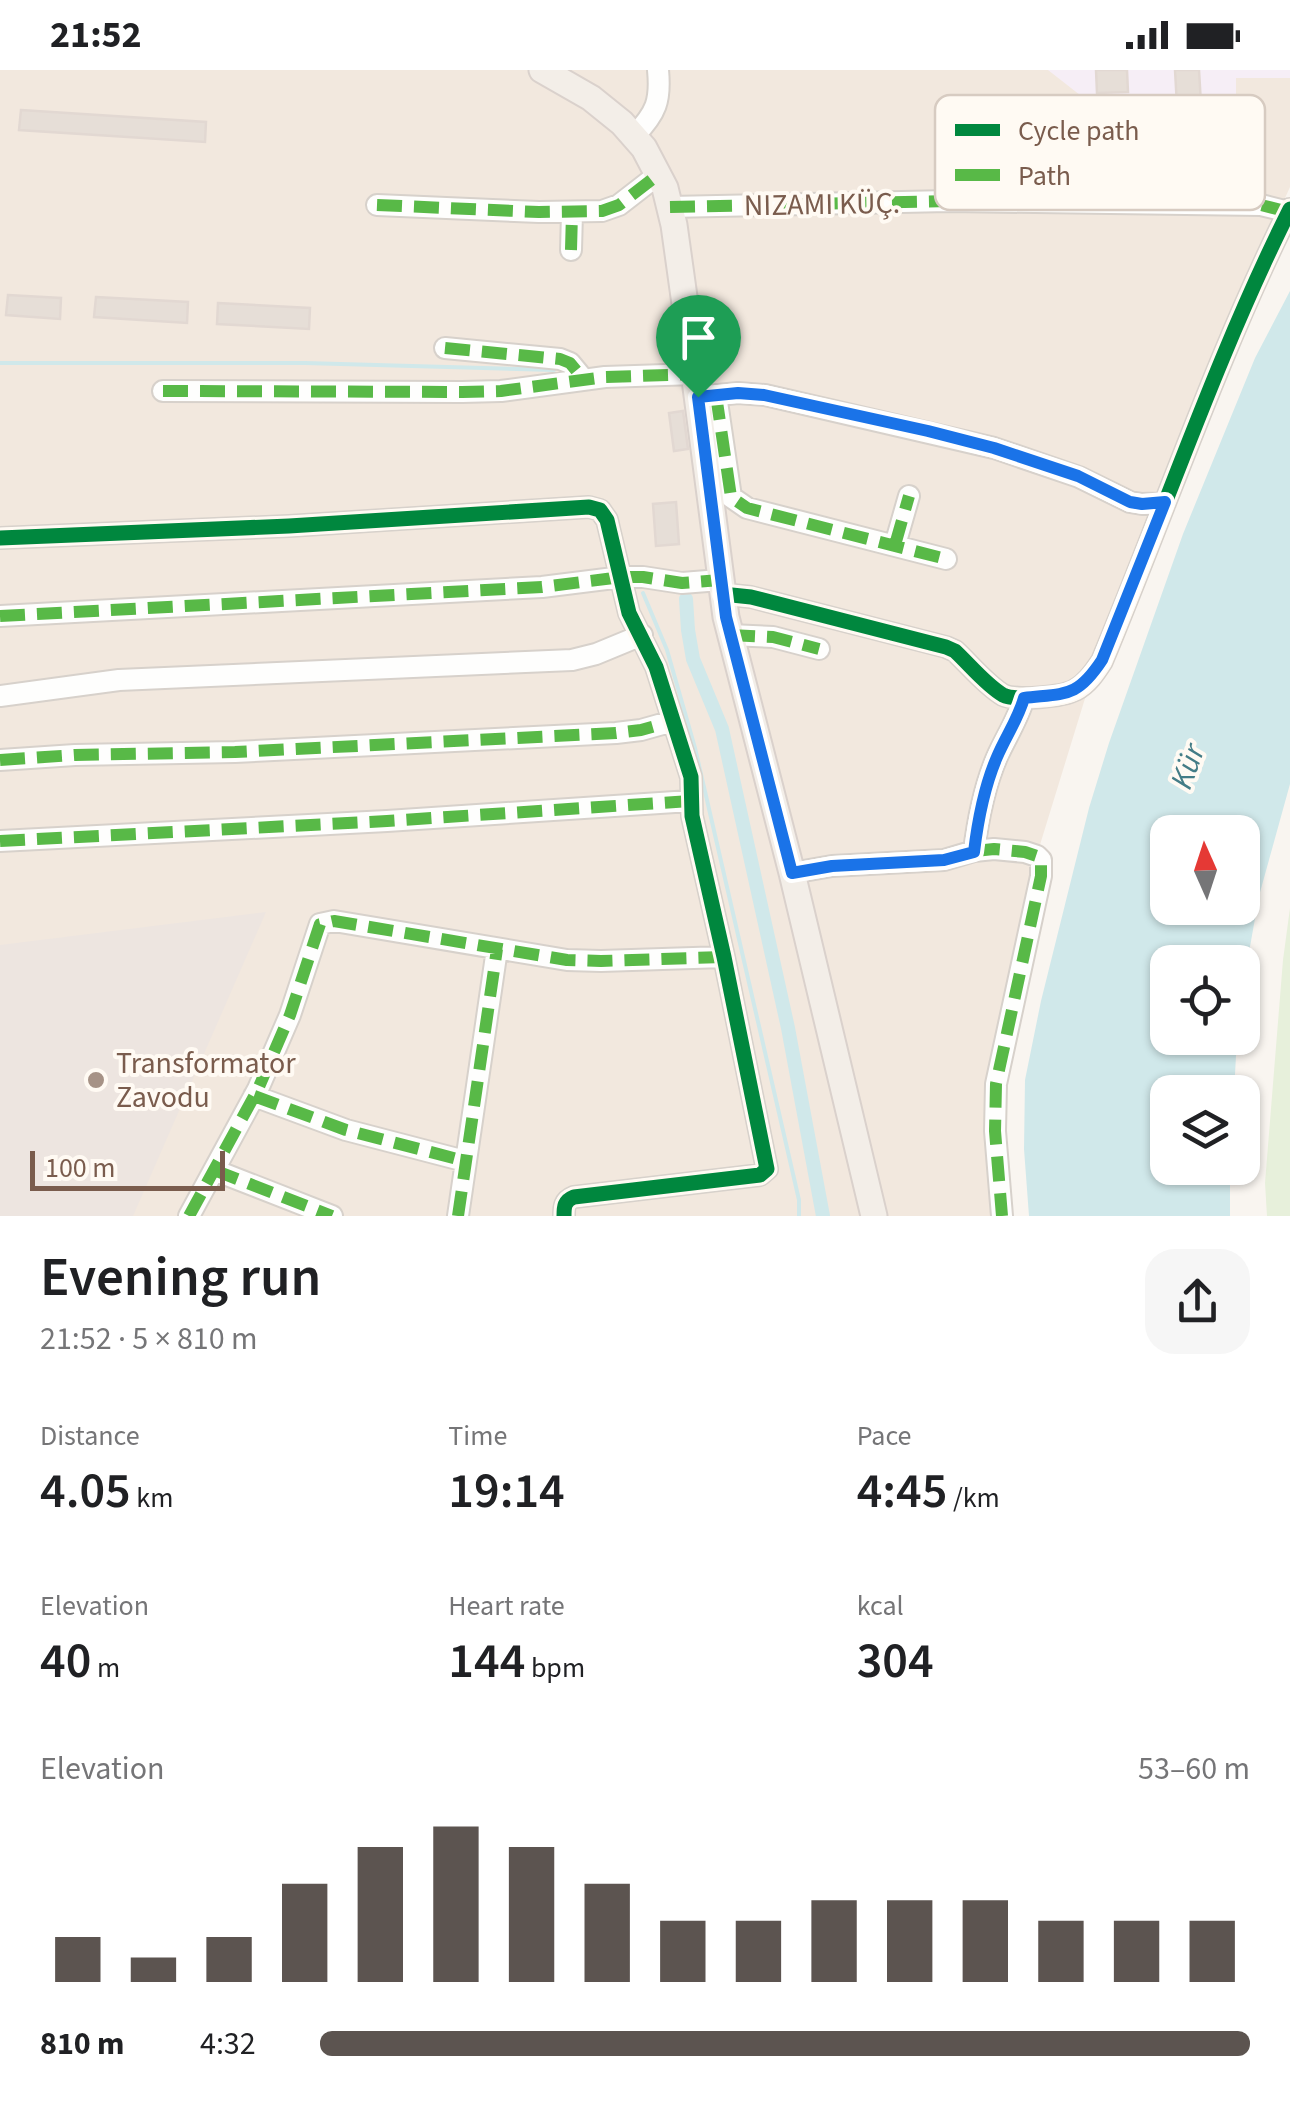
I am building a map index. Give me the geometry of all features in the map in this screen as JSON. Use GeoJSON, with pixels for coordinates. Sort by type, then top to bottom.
{"type":"FeatureCollection","features":[{"type":"Feature","properties":{"kind":"main road"},"geometry":{"type":"LineString","coordinates":[[542,70],[591,98],[622,122],[660,174],[670,208],[703,389],[721,587],[730,635],[874,1216]]}},
{"type":"Feature","properties":{"kind":"street"},"geometry":{"type":"LineString","coordinates":[[634,136],[655,109],[659,97],[658,70]]}},
{"type":"Feature","properties":{"kind":"street"},"geometry":{"type":"LineString","coordinates":[[377,205],[602,211],[619,205],[660,174]]}},
{"type":"Feature","properties":{"kind":"street","name":"NIZAMI KÜÇ."},"geometry":{"type":"LineString","coordinates":[[670,208],[935,202]]}},
{"type":"Feature","properties":{"kind":"street"},"geometry":{"type":"LineString","coordinates":[[0,616],[542,587],[643,577],[721,587],[946,648],[955,651],[1002,694],[1012,698],[1068,693],[1090,678],[1107,648],[1216,372],[1289,210]]}},
{"type":"Feature","properties":{"kind":"street"},"geometry":{"type":"LineString","coordinates":[[571,250],[572,213]]}},
{"type":"Feature","properties":{"kind":"street"},"geometry":{"type":"LineString","coordinates":[[446,348],[560,359],[570,363],[584,380]]}},
{"type":"Feature","properties":{"kind":"street"},"geometry":{"type":"LineString","coordinates":[[163,391],[502,391],[584,380],[764,395],[994,448],[1078,476],[1130,502],[1165,502]]}},
{"type":"Feature","properties":{"kind":"street"},"geometry":{"type":"LineString","coordinates":[[703,389],[731,497],[736,502],[853,537],[946,558]]}},
{"type":"Feature","properties":{"kind":"street"},"geometry":{"type":"LineString","coordinates":[[894,545],[909,496]]}},
{"type":"Feature","properties":{"kind":"street"},"geometry":{"type":"LineString","coordinates":[[0,538],[252,528],[590,507],[600,510],[607,520],[630,612],[656,667],[690,777],[690,801],[766,1161],[765,1172],[760,1176],[574,1197],[564,1204],[564,1216]]}},
{"type":"Feature","properties":{"kind":"street"},"geometry":{"type":"LineString","coordinates":[[0,696],[118,680],[572,660],[642,635]]}},
{"type":"Feature","properties":{"kind":"street"},"geometry":{"type":"LineString","coordinates":[[730,635],[773,637],[818,649]]}},
{"type":"Feature","properties":{"kind":"street"},"geometry":{"type":"LineString","coordinates":[[974,852],[984,793],[1024,698]]}},
{"type":"Feature","properties":{"kind":"street"},"geometry":{"type":"LineString","coordinates":[[0,760],[616,733],[673,721]]}},
{"type":"Feature","properties":{"kind":"street"},"geometry":{"type":"LineString","coordinates":[[0,841],[690,801]]}},
{"type":"Feature","properties":{"kind":"street"},"geometry":{"type":"LineString","coordinates":[[792,873],[832,866],[944,860],[994,849],[1026,852],[1041,860],[996,1084],[995,1131],[1002,1216]]}},
{"type":"Feature","properties":{"kind":"street"},"geometry":{"type":"LineString","coordinates":[[189,1216],[254,1096],[290,1015],[320,924],[334,920],[567,960],[724,958]]}},
{"type":"Feature","properties":{"kind":"street"},"geometry":{"type":"LineString","coordinates":[[458,1216],[497,949]]}},
{"type":"Feature","properties":{"kind":"street"},"geometry":{"type":"LineString","coordinates":[[254,1096],[346,1130],[465,1161]]}},
{"type":"Feature","properties":{"kind":"street"},"geometry":{"type":"LineString","coordinates":[[214,1170],[332,1216]]}},
{"type":"Feature","properties":{"kind":"shaded area"},"geometry":{"type":"Polygon","coordinates":[[[0,70],[1290,70],[1290,187],[1201,384],[1099,653],[1031,874],[988,1067],[987,1120],[995,1216],[0,1216],[0,70]]]}},
{"type":"Feature","properties":{"kind":"shaded area"},"geometry":{"type":"Polygon","coordinates":[[[1048,70],[1290,70],[1290,78],[1236,78],[1236,95],[1080,95],[1048,70]]]}},
{"type":"Feature","properties":{"kind":"shaded area","name":"Transformator Zavodu"},"geometry":{"type":"Polygon","coordinates":[[[266,912],[133,1216],[0,1216],[0,945],[266,912]]]}},
{"type":"Feature","properties":{"kind":"green space"},"geometry":{"type":"Polygon","coordinates":[[[1290,908],[1290,1216],[1267,1216],[1265,1183],[1290,908]]]}},
{"type":"Feature","properties":{"kind":"water","name":"Kür"},"geometry":{"type":"Polygon","coordinates":[[[1290,291],[1290,784],[1260,892],[1260,815],[1150,815],[1150,925],[1254,925],[1250,945],[1150,945],[1150,1055],[1236,1055],[1235,1075],[1150,1075],[1150,1185],[1230,1185],[1230,1216],[1029,1216],[1024,1149],[1025,1080],[1041,1001],[1089,808],[1183,534],[1255,358],[1290,291]]]}},
{"type":"Feature","properties":{"kind":"building"},"geometry":{"type":"Polygon","coordinates":[[[1096,70],[1127,70],[1128,92],[1097,93],[1096,70]]]}},
{"type":"Feature","properties":{"kind":"building"},"geometry":{"type":"Polygon","coordinates":[[[1175,70],[1199,70],[1200,95],[1176,95],[1175,70]]]}},
{"type":"Feature","properties":{"kind":"building"},"geometry":{"type":"Polygon","coordinates":[[[21,110],[206,122],[205,142],[19,130],[21,110]]]}},
{"type":"Feature","properties":{"kind":"building"},"geometry":{"type":"Polygon","coordinates":[[[8,295],[61,298],[60,319],[6,315],[8,295]]]}},
{"type":"Feature","properties":{"kind":"building"},"geometry":{"type":"Polygon","coordinates":[[[96,297],[188,302],[187,323],[94,317],[96,297]]]}},
{"type":"Feature","properties":{"kind":"building"},"geometry":{"type":"Polygon","coordinates":[[[218,303],[310,308],[309,329],[217,324],[218,303]]]}},
{"type":"Feature","properties":{"kind":"building"},"geometry":{"type":"Polygon","coordinates":[[[683,411],[688,449],[674,451],[669,413],[683,411]]]}},
{"type":"Feature","properties":{"kind":"building"},"geometry":{"type":"Polygon","coordinates":[[[676,502],[679,544],[656,546],[653,504],[676,502]]]}},
{"type":"Feature","properties":{"kind":"waterway"},"geometry":{"type":"LineString","coordinates":[[0,363],[305,363],[554,370]]}},
{"type":"Feature","properties":{"kind":"waterway"},"geometry":{"type":"LineString","coordinates":[[643,593],[667,650],[695,748],[799,1200],[799,1216]]}},
{"type":"Feature","properties":{"kind":"waterway"},"geometry":{"type":"LineString","coordinates":[[686,599],[693,659],[722,729],[788,1028],[823,1216]]}},
{"type":"Feature","properties":{"kind":"marked path"},"geometry":{"type":"LineString","coordinates":[[377,205],[602,211],[619,205],[659,174]]}},
{"type":"Feature","properties":{"kind":"marked path"},"geometry":{"type":"LineString","coordinates":[[670,207],[935,201]]}},
{"type":"Feature","properties":{"kind":"marked path"},"geometry":{"type":"LineString","coordinates":[[1265,206],[1289,212]]}},
{"type":"Feature","properties":{"kind":"marked path"},"geometry":{"type":"LineString","coordinates":[[571,250],[572,213]]}},
{"type":"Feature","properties":{"kind":"marked path"},"geometry":{"type":"LineString","coordinates":[[445,348],[560,359],[570,363],[584,380]]}},
{"type":"Feature","properties":{"kind":"marked path"},"geometry":{"type":"LineString","coordinates":[[163,391],[501,391],[605,377],[695,374]]}},
{"type":"Feature","properties":{"kind":"marked path"},"geometry":{"type":"LineString","coordinates":[[716,395],[731,497],[747,508],[946,559]]}},
{"type":"Feature","properties":{"kind":"marked path"},"geometry":{"type":"LineString","coordinates":[[698,397],[765,395],[994,448],[1079,477],[1130,502],[1165,503]]}},
{"type":"Feature","properties":{"kind":"marked path"},"geometry":{"type":"LineString","coordinates":[[895,545],[909,496]]}},
{"type":"Feature","properties":{"kind":"marked path"},"geometry":{"type":"LineString","coordinates":[[0,616],[542,587],[622,577],[682,583],[720,580]]}},
{"type":"Feature","properties":{"kind":"marked path"},"geometry":{"type":"LineString","coordinates":[[730,635],[773,637],[819,649]]}},
{"type":"Feature","properties":{"kind":"marked path"},"geometry":{"type":"LineString","coordinates":[[974,851],[988,780],[1024,698]]}},
{"type":"Feature","properties":{"kind":"marked path"},"geometry":{"type":"LineString","coordinates":[[0,760],[616,733],[673,721]]}},
{"type":"Feature","properties":{"kind":"marked path"},"geometry":{"type":"LineString","coordinates":[[0,841],[690,801]]}},
{"type":"Feature","properties":{"kind":"marked path"},"geometry":{"type":"LineString","coordinates":[[792,873],[832,866],[944,860],[994,849],[1025,852],[1041,860],[1041,876],[996,1084],[995,1131],[1002,1216]]}},
{"type":"Feature","properties":{"kind":"marked path"},"geometry":{"type":"LineString","coordinates":[[189,1216],[258,1089],[290,1015],[320,924],[334,921],[567,960],[724,957]]}},
{"type":"Feature","properties":{"kind":"marked path"},"geometry":{"type":"LineString","coordinates":[[458,1216],[497,949]]}},
{"type":"Feature","properties":{"kind":"marked path"},"geometry":{"type":"LineString","coordinates":[[254,1096],[346,1130],[465,1161]]}},
{"type":"Feature","properties":{"kind":"marked path"},"geometry":{"type":"LineString","coordinates":[[214,1170],[332,1216]]}},
{"type":"Feature","properties":{"kind":"cycle path"},"geometry":{"type":"LineString","coordinates":[[722,594],[751,597],[946,647],[1009,697],[1050,696],[1079,687],[1102,661],[1215,376],[1290,209]]}},
{"type":"Feature","properties":{"kind":"cycle path"},"geometry":{"type":"LineString","coordinates":[[0,538],[289,526],[589,507],[600,510],[607,520],[629,613],[656,667],[691,777],[692,816],[767,1169],[760,1175],[574,1197],[565,1205],[564,1216]]}},
{"type":"Feature","properties":{"kind":"place","name":"Transformator Zavodu"},"geometry":{"type":"Point","coordinates":[96,1080]}},
{"type":"Feature","properties":{"kind":"route"},"geometry":{"type":"LineString","coordinates":[[764,395],[928,431],[1078,476],[1130,502],[1165,502],[1102,660],[1090,678],[1068,693],[1024,698],[984,793],[974,852],[944,860],[854,864],[792,873],[726,617],[698,397],[764,395]]}}]}
